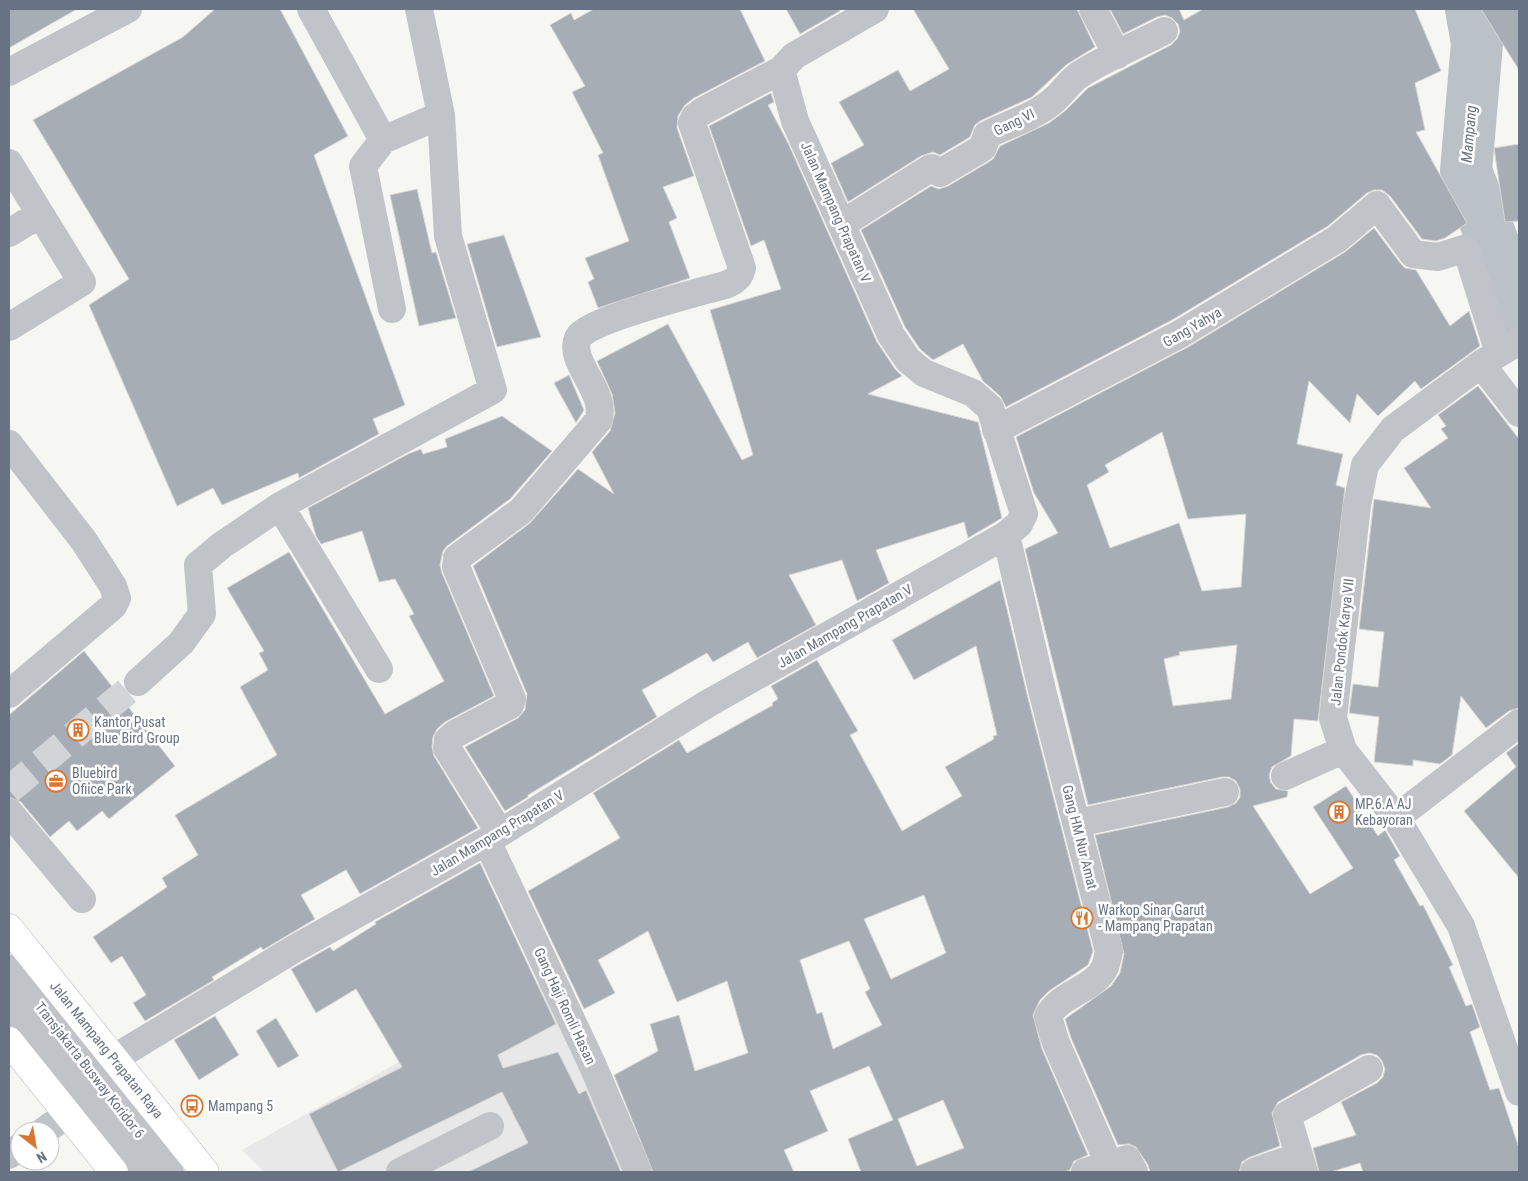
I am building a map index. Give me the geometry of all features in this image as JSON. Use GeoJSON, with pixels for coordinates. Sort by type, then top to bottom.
{"type":"FeatureCollection","features":[{"type":"Feature","properties":{"kind":"main road","name":"Jalan Mampang Prapatan Raya"},"geometry":{"type":"LineString","coordinates":[[9,928],[206,1172]]}},
{"type":"Feature","properties":{"kind":"main road"},"geometry":{"type":"LineString","coordinates":[[9,1041],[114,1172]]}},
{"type":"Feature","properties":{"kind":"street"},"geometry":{"type":"LineString","coordinates":[[9,72],[128,9]]}},
{"type":"Feature","properties":{"kind":"street"},"geometry":{"type":"LineString","coordinates":[[311,9],[383,140]]}},
{"type":"Feature","properties":{"kind":"street"},"geometry":{"type":"LineString","coordinates":[[138,682],[181,644],[202,614],[198,565],[222,545],[280,506],[493,390],[448,236],[441,115],[419,9]]}},
{"type":"Feature","properties":{"kind":"street"},"geometry":{"type":"LineString","coordinates":[[781,70],[794,56],[875,9]]}},
{"type":"Feature","properties":{"kind":"street"},"geometry":{"type":"LineString","coordinates":[[1093,9],[1117,56]]}},
{"type":"Feature","properties":{"kind":"street","name":"Gang VI"},"geometry":{"type":"LineString","coordinates":[[842,224],[929,169],[932,168],[940,173],[979,150],[983,146],[988,134],[1055,100],[1070,82],[1099,62],[1117,56],[1164,31]]}},
{"type":"Feature","properties":{"kind":"street","name":"Jalan Mampang Prapatan V"},"geometry":{"type":"LineString","coordinates":[[113,1059],[294,949],[494,837],[707,704],[1006,535],[1019,524],[1024,514],[990,408],[972,393],[924,373],[908,360],[891,335],[795,120],[781,70]]}},
{"type":"Feature","properties":{"kind":"street","name":"Gang Haji Romli Hasan"},"geometry":{"type":"LineString","coordinates":[[638,1172],[494,837],[447,748],[448,740],[454,734],[510,705],[512,699],[456,567],[457,558],[521,511],[598,421],[600,404],[576,351],[578,338],[589,327],[668,300],[728,283],[738,278],[742,268],[692,123],[695,117],[703,112],[781,70]]}},
{"type":"Feature","properties":{"kind":"street"},"geometry":{"type":"LineString","coordinates":[[392,309],[363,166],[383,140],[441,115]]}},
{"type":"Feature","properties":{"kind":"street"},"geometry":{"type":"LineString","coordinates":[[9,163],[82,282],[9,328]]}},
{"type":"Feature","properties":{"kind":"street","name":"Gang Yahya"},"geometry":{"type":"LineString","coordinates":[[996,430],[1180,334],[1337,239],[1377,206],[1413,254],[1432,257],[1463,249],[1467,251],[1502,351]]}},
{"type":"Feature","properties":{"kind":"street"},"geometry":{"type":"LineString","coordinates":[[9,233],[40,214]]}},
{"type":"Feature","properties":{"kind":"street"},"geometry":{"type":"LineString","coordinates":[[1502,351],[1519,414]]}},
{"type":"Feature","properties":{"kind":"street","name":"Jalan Pondok Karya VII"},"geometry":{"type":"LineString","coordinates":[[1502,351],[1393,429],[1364,465],[1357,505],[1333,718],[1343,750],[1396,818],[1461,926],[1519,1092]]}},
{"type":"Feature","properties":{"kind":"street"},"geometry":{"type":"LineString","coordinates":[[9,444],[84,542],[113,586],[117,598],[113,606],[9,694]]}},
{"type":"Feature","properties":{"kind":"street"},"geometry":{"type":"LineString","coordinates":[[280,506],[379,669]]}},
{"type":"Feature","properties":{"kind":"street","name":"Gang HM Nur Amat"},"geometry":{"type":"LineString","coordinates":[[1006,535],[1043,694],[1109,951],[1105,967],[1096,978],[1051,1009],[1048,1017],[1097,1168]]}},
{"type":"Feature","properties":{"kind":"street"},"geometry":{"type":"LineString","coordinates":[[1396,818],[1519,723]]}},
{"type":"Feature","properties":{"kind":"street"},"geometry":{"type":"LineString","coordinates":[[1285,776],[1343,750]]}},
{"type":"Feature","properties":{"kind":"street"},"geometry":{"type":"LineString","coordinates":[[1077,823],[1225,792]]}},
{"type":"Feature","properties":{"kind":"street"},"geometry":{"type":"LineString","coordinates":[[9,812],[82,899]]}},
{"type":"Feature","properties":{"kind":"street","name":"Transjakarta Busway Koridor 6"},"geometry":{"type":"LineString","coordinates":[[9,969],[170,1172]]}},
{"type":"Feature","properties":{"kind":"street","name":"Transjakarta Busway Koridor 6"},"geometry":{"type":"LineString","coordinates":[[9,1007],[142,1172]]}},
{"type":"Feature","properties":{"kind":"street"},"geometry":{"type":"LineString","coordinates":[[1298,1167],[1287,1115],[1369,1069]]}},
{"type":"Feature","properties":{"kind":"street"},"geometry":{"type":"LineString","coordinates":[[58,1121],[68,1114]]}},
{"type":"Feature","properties":{"kind":"street"},"geometry":{"type":"LineString","coordinates":[[400,1172],[490,1126]]}},
{"type":"Feature","properties":{"kind":"street"},"geometry":{"type":"LineString","coordinates":[[1097,1168],[1127,1159],[1134,1172]]}},
{"type":"Feature","properties":{"kind":"street"},"geometry":{"type":"LineString","coordinates":[[1254,1172],[1285,1161],[1298,1167]]}},
{"type":"Feature","properties":{"kind":"shaded area"},"geometry":{"type":"Polygon","coordinates":[[[542,982],[628,1172],[264,1172],[242,1150],[542,982]]]}},
{"type":"Feature","properties":{"kind":"building"},"geometry":{"type":"Polygon","coordinates":[[[9,9],[77,9],[9,48],[9,9]]]}},
{"type":"Feature","properties":{"kind":"building"},"geometry":{"type":"Polygon","coordinates":[[[215,9],[280,9],[348,136],[314,155],[405,405],[373,419],[379,434],[299,478],[298,473],[222,505],[213,488],[177,506],[89,305],[129,279],[33,120],[183,37],[215,9]]]}},
{"type":"Feature","properties":{"kind":"building"},"geometry":{"type":"Polygon","coordinates":[[[594,9],[740,9],[765,61],[694,98],[685,105],[678,116],[677,128],[694,176],[663,187],[677,218],[669,222],[690,278],[598,308],[588,282],[594,279],[585,258],[629,241],[598,155],[603,153],[572,92],[585,86],[550,25],[571,13],[574,20],[594,9]]]}},
{"type":"Feature","properties":{"kind":"building"},"geometry":{"type":"Polygon","coordinates":[[[786,9],[838,9],[840,11],[800,34],[786,9]]]}},
{"type":"Feature","properties":{"kind":"building"},"geometry":{"type":"Polygon","coordinates":[[[913,9],[1077,9],[1095,47],[1066,65],[1032,97],[980,121],[975,125],[970,137],[940,155],[933,152],[921,156],[848,202],[831,163],[864,145],[839,102],[898,70],[910,91],[949,69],[913,9]]]}},
{"type":"Feature","properties":{"kind":"building"},"geometry":{"type":"Polygon","coordinates":[[[1110,9],[1179,9],[1184,20],[1203,9],[1415,9],[1441,71],[1415,83],[1425,130],[1416,132],[1467,223],[1445,238],[1436,241],[1422,239],[1390,196],[1382,190],[1374,190],[1367,193],[1328,226],[1172,320],[1006,407],[1000,396],[983,381],[963,344],[933,360],[920,349],[905,327],[861,230],[931,186],[939,189],[948,186],[987,163],[993,159],[1000,146],[1049,123],[1066,110],[1088,88],[1171,45],[1177,39],[1180,32],[1178,24],[1172,18],[1165,15],[1123,34],[1110,9]]]}},
{"type":"Feature","properties":{"kind":"building"},"geometry":{"type":"Polygon","coordinates":[[[1481,9],[1519,9],[1519,70],[1481,9]]]}},
{"type":"Feature","properties":{"kind":"building"},"geometry":{"type":"Polygon","coordinates":[[[771,93],[774,102],[768,105],[789,145],[877,342],[902,376],[868,394],[978,422],[1002,518],[968,538],[964,522],[876,550],[889,583],[857,601],[842,560],[789,575],[816,625],[757,658],[748,642],[713,662],[707,653],[642,690],[657,717],[528,795],[528,797],[505,811],[465,747],[518,718],[525,710],[527,694],[473,566],[530,523],[578,469],[614,494],[592,452],[610,431],[615,413],[612,394],[597,361],[668,324],[742,460],[753,455],[710,310],[781,289],[764,240],[751,246],[709,126],[771,93]]]}},
{"type":"Feature","properties":{"kind":"building"},"geometry":{"type":"Polygon","coordinates":[[[1519,144],[1519,221],[1505,222],[1494,148],[1519,144]]]}},
{"type":"Feature","properties":{"kind":"building"},"geometry":{"type":"Polygon","coordinates":[[[417,189],[432,253],[436,252],[456,318],[419,326],[390,195],[417,189]]]}},
{"type":"Feature","properties":{"kind":"building"},"geometry":{"type":"Polygon","coordinates":[[[1374,228],[1405,268],[1416,270],[1450,326],[1469,311],[1480,346],[1421,389],[1415,381],[1378,416],[1357,394],[1350,423],[1309,381],[1297,444],[1343,454],[1336,485],[1345,488],[1318,721],[1294,719],[1291,756],[1272,767],[1269,775],[1271,783],[1276,789],[1288,791],[1287,797],[1253,806],[1310,894],[1353,868],[1313,807],[1346,786],[1378,836],[1385,830],[1400,856],[1394,860],[1420,906],[1423,905],[1453,965],[1449,967],[1466,1006],[1472,1004],[1480,1027],[1470,1032],[1490,1090],[1499,1088],[1519,1148],[1519,1172],[1363,1172],[1360,1163],[1331,1172],[1319,1172],[1313,1148],[1356,1135],[1341,1102],[1377,1083],[1383,1077],[1385,1069],[1382,1061],[1377,1055],[1369,1053],[1361,1055],[1278,1102],[1272,1113],[1280,1146],[1248,1158],[1242,1162],[1239,1172],[1150,1172],[1148,1165],[1136,1147],[1129,1144],[1118,1145],[1071,1038],[1065,1019],[1111,986],[1120,973],[1124,954],[1095,835],[1228,807],[1236,803],[1240,797],[1240,789],[1236,781],[1229,777],[1222,777],[1088,805],[1025,549],[1058,533],[1034,493],[1016,437],[1188,347],[1345,252],[1374,228]],[[1162,432],[1105,465],[1109,472],[1087,485],[1110,548],[1179,523],[1202,591],[1241,587],[1246,514],[1188,519],[1162,432]],[[1237,645],[1179,652],[1180,655],[1164,659],[1173,706],[1231,699],[1237,645]]]}},
{"type":"Feature","properties":{"kind":"building"},"geometry":{"type":"Polygon","coordinates":[[[504,235],[541,337],[497,347],[467,244],[504,235]]]}},
{"type":"Feature","properties":{"kind":"building"},"geometry":{"type":"Polygon","coordinates":[[[569,375],[584,410],[576,423],[554,383],[569,375]]]}},
{"type":"Feature","properties":{"kind":"building"},"geometry":{"type":"Polygon","coordinates":[[[1478,386],[1519,439],[1519,708],[1509,711],[1486,728],[1461,696],[1452,755],[1440,764],[1413,760],[1413,766],[1374,762],[1379,717],[1349,713],[1353,684],[1378,687],[1384,632],[1359,629],[1374,499],[1431,508],[1404,468],[1448,438],[1441,429],[1446,426],[1438,415],[1478,386]]]}},
{"type":"Feature","properties":{"kind":"building"},"geometry":{"type":"Polygon","coordinates":[[[502,416],[552,451],[510,499],[447,546],[443,551],[440,565],[494,696],[445,722],[437,729],[433,737],[432,747],[434,756],[478,828],[360,894],[346,870],[301,895],[315,919],[263,950],[261,947],[212,977],[214,980],[145,1021],[133,1003],[146,995],[122,956],[111,963],[93,937],[167,887],[162,878],[198,855],[175,815],[277,755],[240,687],[268,670],[259,653],[264,651],[227,588],[289,552],[385,714],[444,681],[409,616],[414,614],[395,579],[379,582],[362,531],[321,544],[316,536],[308,508],[408,454],[421,449],[423,454],[447,447],[445,439],[502,416]]]}},
{"type":"Feature","properties":{"kind":"building"},"geometry":{"type":"Polygon","coordinates":[[[1000,580],[1028,698],[1093,951],[1088,965],[1049,991],[1040,1000],[1033,1015],[1042,1049],[1088,1155],[1074,1161],[1070,1170],[1063,1172],[861,1172],[848,1139],[893,1120],[869,1066],[810,1091],[828,1131],[784,1150],[794,1172],[653,1172],[614,1075],[658,1051],[650,1024],[679,1015],[695,1071],[748,1053],[727,981],[677,1002],[648,931],[598,960],[615,993],[584,1009],[528,891],[620,838],[593,793],[679,740],[687,753],[773,705],[772,703],[778,699],[771,686],[817,660],[858,731],[850,735],[902,831],[962,796],[945,767],[994,739],[993,736],[997,735],[976,646],[914,680],[892,640],[1000,580]],[[924,895],[864,919],[891,979],[946,953],[924,895]],[[849,941],[800,960],[817,1014],[822,1012],[833,1049],[882,1025],[865,992],[870,989],[849,941]],[[943,1100],[898,1119],[917,1166],[964,1148],[943,1100]]]}},
{"type":"Feature","properties":{"kind":"building","name":"Kantor Pusat Blue Bird Group"},"geometry":{"type":"Polygon","coordinates":[[[84,651],[175,766],[109,819],[102,811],[77,831],[69,821],[50,837],[21,802],[9,797],[9,715],[84,651]]]}},
{"type":"Feature","properties":{"kind":"building"},"geometry":{"type":"Polygon","coordinates":[[[1519,743],[1519,878],[1464,811],[1516,767],[1506,753],[1519,743]]]}},
{"type":"Feature","properties":{"kind":"building"},"geometry":{"type":"Polygon","coordinates":[[[480,863],[556,1024],[498,1055],[503,1068],[558,1052],[579,1094],[586,1090],[621,1172],[468,1172],[528,1143],[502,1092],[338,1172],[309,1114],[402,1067],[356,989],[316,1013],[291,969],[330,947],[333,951],[376,924],[375,922],[480,863]]]}},
{"type":"Feature","properties":{"kind":"building"},"geometry":{"type":"Polygon","coordinates":[[[215,1016],[239,1055],[199,1080],[174,1040],[215,1016]]]}},
{"type":"Feature","properties":{"kind":"building"},"geometry":{"type":"Polygon","coordinates":[[[276,1018],[299,1056],[278,1068],[256,1031],[276,1018]]]}},
{"type":"Feature","properties":{"kind":"waterway","name":"Mampang"},"geometry":{"type":"LineString","coordinates":[[1471,9],[1477,43],[1466,171],[1519,311]]}},
{"type":"Feature","properties":{"kind":"tunnel"},"geometry":{"type":"LineString","coordinates":[[9,790],[138,682]]}},
{"type":"Feature","properties":{"kind":"place","name":"Kantor Pusat Blue Bird Group"},"geometry":{"type":"Point","coordinates":[78,730]}},
{"type":"Feature","properties":{"kind":"place","name":"Bluebird Ofiice Park"},"geometry":{"type":"Point","coordinates":[56,781]}},
{"type":"Feature","properties":{"kind":"place","name":"MP.6.A AJ Kebayoran"},"geometry":{"type":"Point","coordinates":[1339,812]}},
{"type":"Feature","properties":{"kind":"place","name":"Warkop Sinar Garut - Mampang Prapatan"},"geometry":{"type":"Point","coordinates":[1082,918]}},
{"type":"Feature","properties":{"kind":"place","name":"Mampang 5"},"geometry":{"type":"Point","coordinates":[192,1106]}}]}
